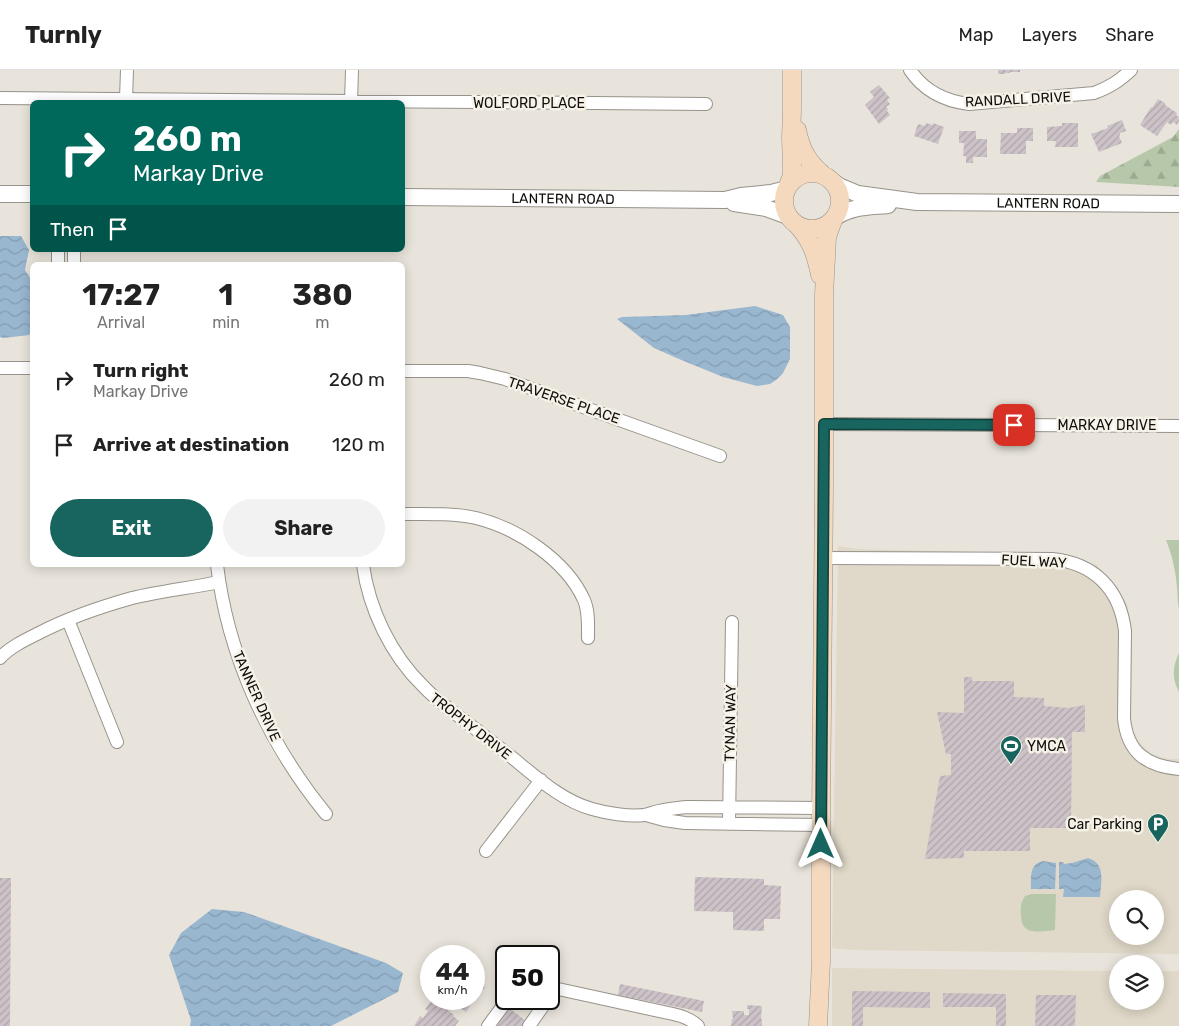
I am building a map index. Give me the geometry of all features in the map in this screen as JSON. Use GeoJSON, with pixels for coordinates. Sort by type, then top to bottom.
{"type":"FeatureCollection","features":[{"type":"Feature","properties":{"kind":"main road"},"geometry":{"type":"LineString","coordinates":[[792,70],[792,167],[784,200],[785,210],[807,237],[812,247],[824,295]]}},
{"type":"Feature","properties":{"kind":"main road"},"geometry":{"type":"LineString","coordinates":[[792,110],[805,155],[815,168],[837,188],[840,195],[839,210],[826,237],[824,295],[820,1026]]}},
{"type":"Feature","properties":{"kind":"main road"},"geometry":{"type":"LineString","coordinates":[[787,187],[802,175],[810,173],[827,177]]}},
{"type":"Feature","properties":{"kind":"main road"},"geometry":{"type":"LineString","coordinates":[[792,220],[804,228],[814,229],[824,226],[834,219]]}},
{"type":"Feature","properties":{"kind":"street"},"geometry":{"type":"LineString","coordinates":[[126,99],[127,70]]}},
{"type":"Feature","properties":{"kind":"street"},"geometry":{"type":"LineString","coordinates":[[352,70],[352,100]]}},
{"type":"Feature","properties":{"kind":"street","name":"RANDALL DRIVE"},"geometry":{"type":"LineString","coordinates":[[910,70],[914,77],[934,94],[969,104],[1094,93],[1107,89],[1117,83],[1131,70]]}},
{"type":"Feature","properties":{"kind":"street","name":"WOLFORD PLACE"},"geometry":{"type":"LineString","coordinates":[[0,98],[201,100]]}},
{"type":"Feature","properties":{"kind":"street","name":"WOLFORD PLACE"},"geometry":{"type":"LineString","coordinates":[[405,102],[706,104]]}},
{"type":"Feature","properties":{"kind":"street","name":"LANTERN ROAD"},"geometry":{"type":"LineString","coordinates":[[827,177],[839,186],[858,194],[918,202]]}},
{"type":"Feature","properties":{"kind":"street","name":"LANTERN ROAD"},"geometry":{"type":"LineString","coordinates":[[405,196],[725,200],[741,196],[771,193],[787,187]]}},
{"type":"Feature","properties":{"kind":"street"},"geometry":{"type":"LineString","coordinates":[[0,194],[30,194]]}},
{"type":"Feature","properties":{"kind":"street","name":"LANTERN ROAD"},"geometry":{"type":"LineString","coordinates":[[725,200],[766,208],[792,220]]}},
{"type":"Feature","properties":{"kind":"street","name":"LANTERN ROAD"},"geometry":{"type":"LineString","coordinates":[[834,219],[846,211],[854,209],[918,202],[1179,204]]}},
{"type":"Feature","properties":{"kind":"street"},"geometry":{"type":"LineString","coordinates":[[0,368],[30,368]]}},
{"type":"Feature","properties":{"kind":"street","name":"TRAVERSE PLACE"},"geometry":{"type":"LineString","coordinates":[[405,371],[468,372],[490,375],[720,456]]}},
{"type":"Feature","properties":{"kind":"street","name":"MARKAY DRIVE"},"geometry":{"type":"LineString","coordinates":[[824,424],[1179,426]]}},
{"type":"Feature","properties":{"kind":"street"},"geometry":{"type":"LineString","coordinates":[[405,514],[451,515],[477,519],[506,528],[530,542],[561,568],[584,600],[587,610],[588,638]]}},
{"type":"Feature","properties":{"kind":"street","name":"FUEL WAY"},"geometry":{"type":"LineString","coordinates":[[823,558],[1052,559],[1075,563],[1092,572],[1105,583],[1113,594],[1123,621],[1124,718],[1129,740],[1141,756],[1148,761],[1163,767],[1179,769]]}},
{"type":"Feature","properties":{"kind":"street","name":"TANNER DRIVE"},"geometry":{"type":"LineString","coordinates":[[217,567],[232,638],[262,715],[283,754],[309,793],[326,814]]}},
{"type":"Feature","properties":{"kind":"street","name":"TROPHY DRIVE"},"geometry":{"type":"LineString","coordinates":[[363,567],[371,599],[382,626],[394,650],[421,685],[437,700],[561,794],[585,807],[604,812],[644,815],[685,824],[729,824],[821,817]]}},
{"type":"Feature","properties":{"kind":"street"},"geometry":{"type":"LineString","coordinates":[[0,658],[8,650],[30,637],[111,604],[219,582]]}},
{"type":"Feature","properties":{"kind":"street"},"geometry":{"type":"LineString","coordinates":[[68,620],[117,742]]}},
{"type":"Feature","properties":{"kind":"street","name":"TYNAN WAY"},"geometry":{"type":"LineString","coordinates":[[729,824],[732,622]]}},
{"type":"Feature","properties":{"kind":"street"},"geometry":{"type":"LineString","coordinates":[[486,851],[541,780]]}},
{"type":"Feature","properties":{"kind":"street","name":"TROPHY DRIVE"},"geometry":{"type":"LineString","coordinates":[[644,815],[686,807],[729,808],[821,817]]}},
{"type":"Feature","properties":{"kind":"street"},"geometry":{"type":"LineString","coordinates":[[560,995],[673,1014],[686,1017],[698,1026]]}},
{"type":"Feature","properties":{"kind":"street"},"geometry":{"type":"LineString","coordinates":[[488,1026],[500,1010]]}},
{"type":"Feature","properties":{"kind":"street"},"geometry":{"type":"LineString","coordinates":[[529,1026],[539,1010]]}},
{"type":"Feature","properties":{"kind":"shaded area"},"geometry":{"type":"Polygon","coordinates":[[[838,546],[858,549],[1063,554],[1097,565],[1117,587],[1127,604],[1132,630],[1131,718],[1133,730],[1140,743],[1153,755],[1169,759],[1179,759],[1179,954],[849,950],[832,948],[838,546]]]}},
{"type":"Feature","properties":{"kind":"shaded area"},"geometry":{"type":"Polygon","coordinates":[[[832,968],[1109,971],[1109,1010],[1164,1010],[1164,971],[1179,971],[1179,1026],[832,1026],[832,968]]]}},
{"type":"Feature","properties":{"kind":"green space"},"geometry":{"type":"Polygon","coordinates":[[[1179,129],[1179,187],[1096,182],[1100,176],[1173,137],[1179,129]]]}},
{"type":"Feature","properties":{"kind":"green space"},"geometry":{"type":"Polygon","coordinates":[[[1166,540],[1179,540],[1179,609],[1175,570],[1166,540]]]}},
{"type":"Feature","properties":{"kind":"green space"},"geometry":{"type":"Polygon","coordinates":[[[1179,653],[1179,692],[1174,673],[1179,653]]]}},
{"type":"Feature","properties":{"kind":"green space"},"geometry":{"type":"Polygon","coordinates":[[[1032,894],[1056,894],[1055,930],[1032,931],[1024,927],[1021,905],[1025,896],[1032,894]]]}},
{"type":"Feature","properties":{"kind":"water"},"geometry":{"type":"Polygon","coordinates":[[[0,236],[21,236],[29,250],[25,270],[30,278],[30,334],[0,337],[0,236]]]}},
{"type":"Feature","properties":{"kind":"water"},"geometry":{"type":"Polygon","coordinates":[[[755,306],[783,315],[790,327],[790,359],[783,373],[770,384],[757,386],[723,377],[654,348],[617,319],[622,317],[686,315],[755,306]]]}},
{"type":"Feature","properties":{"kind":"water"},"geometry":{"type":"Polygon","coordinates":[[[1088,858],[1094,860],[1100,869],[1100,897],[1063,897],[1064,889],[1059,889],[1059,862],[1064,864],[1072,863],[1088,858]]]}},
{"type":"Feature","properties":{"kind":"water"},"geometry":{"type":"Polygon","coordinates":[[[1043,861],[1056,863],[1055,889],[1031,889],[1033,868],[1043,861]]]}},
{"type":"Feature","properties":{"kind":"water"},"geometry":{"type":"Polygon","coordinates":[[[212,909],[244,912],[386,963],[403,973],[398,992],[331,1026],[190,1026],[191,1020],[169,955],[181,933],[212,909]]]}},
{"type":"Feature","properties":{"kind":"building"},"geometry":{"type":"Polygon","coordinates":[[[998,70],[1020,70],[1020,72],[998,74],[998,70]]]}},
{"type":"Feature","properties":{"kind":"building"},"geometry":{"type":"Polygon","coordinates":[[[879,85],[890,98],[887,100],[890,104],[886,107],[890,115],[879,124],[865,105],[874,97],[870,92],[879,85]]]}},
{"type":"Feature","properties":{"kind":"building"},"geometry":{"type":"Polygon","coordinates":[[[1158,99],[1177,113],[1179,121],[1177,125],[1173,122],[1171,125],[1167,122],[1157,136],[1140,125],[1158,99]]]}},
{"type":"Feature","properties":{"kind":"building"},"geometry":{"type":"Polygon","coordinates":[[[1122,120],[1126,131],[1120,133],[1119,136],[1122,143],[1099,152],[1091,134],[1108,128],[1107,126],[1122,120]]]}},
{"type":"Feature","properties":{"kind":"building"},"geometry":{"type":"Polygon","coordinates":[[[926,123],[933,125],[933,123],[944,127],[938,144],[914,136],[918,124],[925,126],[926,123]]]}},
{"type":"Feature","properties":{"kind":"building"},"geometry":{"type":"Polygon","coordinates":[[[1062,123],[1078,123],[1078,147],[1055,147],[1056,141],[1047,141],[1047,127],[1062,126],[1062,123]]]}},
{"type":"Feature","properties":{"kind":"building"},"geometry":{"type":"Polygon","coordinates":[[[1017,128],[1033,128],[1033,141],[1026,141],[1026,154],[1000,154],[1001,133],[1017,133],[1017,128]]]}},
{"type":"Feature","properties":{"kind":"building"},"geometry":{"type":"Polygon","coordinates":[[[959,131],[976,131],[976,139],[987,139],[987,157],[973,157],[973,163],[966,163],[966,156],[963,156],[964,143],[959,143],[959,131]]]}},
{"type":"Feature","properties":{"kind":"building","name":"YMCA"},"geometry":{"type":"Polygon","coordinates":[[[964,677],[972,677],[972,681],[1014,681],[1014,697],[1044,698],[1044,706],[1068,708],[1085,705],[1085,732],[1072,732],[1071,828],[1030,828],[1030,851],[964,851],[964,858],[925,859],[940,776],[951,775],[951,754],[946,754],[937,712],[964,713],[964,677]]]}},
{"type":"Feature","properties":{"kind":"building"},"geometry":{"type":"Polygon","coordinates":[[[695,877],[764,879],[764,885],[781,886],[780,919],[764,919],[764,931],[733,930],[733,912],[694,911],[695,877]]]}},
{"type":"Feature","properties":{"kind":"building"},"geometry":{"type":"Polygon","coordinates":[[[0,878],[11,878],[10,1026],[0,1026],[0,878]]]}},
{"type":"Feature","properties":{"kind":"building"},"geometry":{"type":"Polygon","coordinates":[[[620,984],[704,1001],[702,1012],[618,995],[620,984]]]}},
{"type":"Feature","properties":{"kind":"building"},"geometry":{"type":"Polygon","coordinates":[[[852,991],[930,992],[930,1008],[863,1007],[863,1026],[852,1026],[852,991]]]}},
{"type":"Feature","properties":{"kind":"building"},"geometry":{"type":"Polygon","coordinates":[[[943,993],[1006,994],[1006,1026],[996,1026],[996,1007],[943,1007],[943,993]]]}},
{"type":"Feature","properties":{"kind":"building"},"geometry":{"type":"Polygon","coordinates":[[[1036,995],[1076,995],[1075,1026],[1035,1026],[1036,995]]]}},
{"type":"Feature","properties":{"kind":"building"},"geometry":{"type":"Polygon","coordinates":[[[747,1005],[762,1006],[762,1026],[731,1026],[733,1019],[732,1011],[744,1011],[744,1015],[749,1015],[747,1005]]]}},
{"type":"Feature","properties":{"kind":"building"},"geometry":{"type":"Polygon","coordinates":[[[426,1010],[448,1010],[459,1021],[455,1026],[414,1026],[420,1016],[423,1018],[428,1011],[426,1010]]]}},
{"type":"Feature","properties":{"kind":"building"},"geometry":{"type":"Polygon","coordinates":[[[508,1010],[512,1010],[526,1021],[522,1026],[496,1026],[508,1010]]]}},
{"type":"Feature","properties":{"kind":"place","name":"YMCA"},"geometry":{"type":"Point","coordinates":[1011,765]}},
{"type":"Feature","properties":{"kind":"place","name":"Car Parking"},"geometry":{"type":"Point","coordinates":[1158,843]}},
{"type":"Feature","properties":{"kind":"route"},"geometry":{"type":"LineString","coordinates":[[821,844],[824,424],[1014,425]]}}]}
